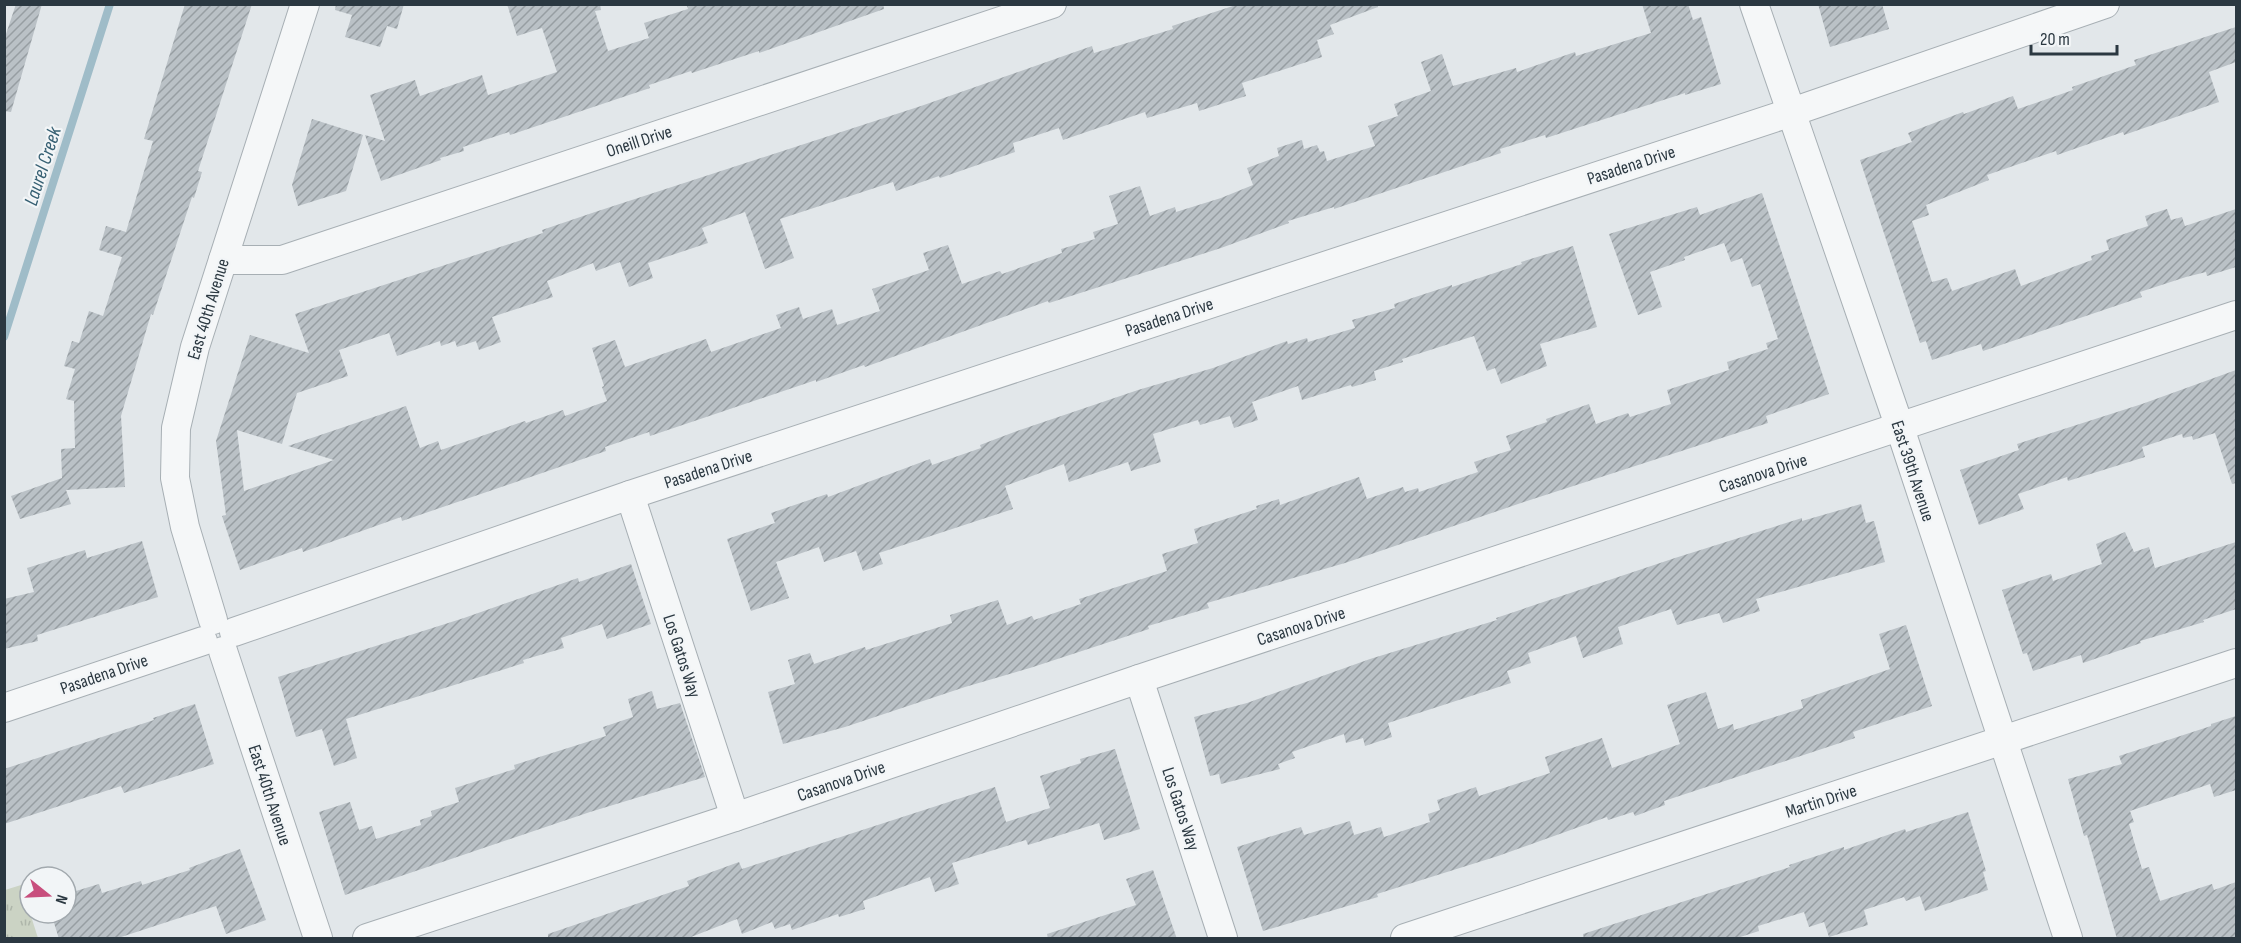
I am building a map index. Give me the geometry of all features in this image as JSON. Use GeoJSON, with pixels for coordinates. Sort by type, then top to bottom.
{"type":"FeatureCollection","features":[{"type":"Feature","properties":{"kind":"street","name":"East 40th Avenue"},"geometry":{"type":"LineString","coordinates":[[305,4],[195,347],[176,428],[175,478],[185,527],[218,636],[318,939]]}},
{"type":"Feature","properties":{"kind":"street","name":"Oneill Drive"},"geometry":{"type":"LineString","coordinates":[[223,260],[282,260],[1052,4]]}},
{"type":"Feature","properties":{"kind":"street","name":"East 39th Avenue"},"geometry":{"type":"LineString","coordinates":[[1754,4],[1899,428],[2068,939]]}},
{"type":"Feature","properties":{"kind":"street","name":"Pasadena Drive"},"geometry":{"type":"LineString","coordinates":[[4,708],[630,495],[1792,112],[2103,5]]}},
{"type":"Feature","properties":{"kind":"street","name":"Casanova Drive"},"geometry":{"type":"LineString","coordinates":[[367,939],[735,817],[1139,679],[2236,315]]}},
{"type":"Feature","properties":{"kind":"street","name":"Los Gatos Way"},"geometry":{"type":"LineString","coordinates":[[630,495],[735,817]]}},
{"type":"Feature","properties":{"kind":"street","name":"Martin Drive"},"geometry":{"type":"LineString","coordinates":[[1405,939],[2236,663]]}},
{"type":"Feature","properties":{"kind":"street","name":"Los Gatos Way"},"geometry":{"type":"LineString","coordinates":[[1139,679],[1223,939]]}},
{"type":"Feature","properties":{"kind":"green space"},"geometry":{"type":"Polygon","coordinates":[[[18,886],[18,925],[34,925],[38,938],[5,938],[5,890],[18,886]]]}},
{"type":"Feature","properties":{"kind":"building"},"geometry":{"type":"Polygon","coordinates":[[[16,4],[42,4],[11,112],[4,111],[4,40],[16,4]]]}},
{"type":"Feature","properties":{"kind":"building"},"geometry":{"type":"Polygon","coordinates":[[[185,4],[252,4],[198,171],[202,172],[194,198],[192,197],[153,315],[151,314],[121,416],[125,487],[66,490],[71,504],[20,519],[11,496],[62,478],[61,449],[75,448],[74,401],[66,399],[75,369],[64,366],[72,341],[79,343],[89,311],[103,316],[122,257],[99,250],[106,226],[126,232],[153,141],[144,139],[185,4]]]}},
{"type":"Feature","properties":{"kind":"building"},"geometry":{"type":"Polygon","coordinates":[[[336,4],[404,4],[397,29],[387,26],[380,47],[345,37],[352,15],[335,10],[336,4]]]}},
{"type":"Feature","properties":{"kind":"building"},"geometry":{"type":"Polygon","coordinates":[[[507,4],[600,4],[601,10],[595,11],[608,51],[649,38],[644,23],[688,9],[686,4],[883,4],[884,9],[759,53],[759,51],[649,85],[650,88],[510,135],[509,132],[463,147],[464,151],[381,181],[365,135],[385,141],[370,95],[415,80],[420,96],[482,75],[488,95],[557,72],[542,28],[517,36],[507,4]]]}},
{"type":"Feature","properties":{"kind":"building"},"geometry":{"type":"Polygon","coordinates":[[[1239,4],[1378,4],[1378,7],[1330,25],[1334,34],[1317,40],[1322,57],[1242,83],[1246,96],[1199,111],[1197,103],[1147,118],[1145,112],[1063,140],[1059,128],[1013,143],[1015,152],[940,178],[939,176],[896,191],[893,182],[780,219],[794,258],[765,269],[745,212],[702,228],[708,243],[648,263],[653,278],[629,287],[620,262],[596,271],[593,263],[547,281],[553,297],[492,317],[501,342],[479,350],[476,341],[457,347],[455,341],[441,346],[440,341],[397,356],[389,333],[339,350],[348,376],[297,393],[282,444],[237,430],[244,491],[334,460],[288,446],[406,406],[420,448],[438,441],[441,450],[525,421],[526,423],[563,410],[565,416],[607,401],[592,348],[615,340],[625,367],[706,339],[711,352],[781,328],[776,315],[799,307],[803,319],[832,309],[837,325],[880,311],[872,289],[929,270],[923,253],[948,245],[962,284],[1000,271],[1002,274],[1062,253],[1061,249],[1095,239],[1093,232],[1118,224],[1109,196],[1140,186],[1150,216],[1175,207],[1176,212],[1253,185],[1247,168],[1279,156],[1277,148],[1302,140],[1304,149],[1317,145],[1320,152],[1324,151],[1327,161],[1375,146],[1368,126],[1398,116],[1394,104],[1431,91],[1421,62],[1442,54],[1453,86],[1516,68],[1517,72],[1575,52],[1576,56],[1651,33],[1642,4],[1688,4],[1693,20],[1701,17],[1721,84],[1685,95],[1685,93],[1546,138],[1545,135],[1500,149],[1501,153],[1334,209],[1334,207],[1288,221],[1289,223],[1221,248],[1049,303],[1048,301],[865,367],[864,365],[816,382],[816,380],[650,436],[649,432],[605,447],[606,451],[402,521],[401,517],[303,552],[302,548],[240,570],[222,516],[226,515],[216,441],[250,335],[309,353],[295,314],[543,233],[542,230],[595,212],[921,106],[1092,46],[1094,53],[1173,29],[1172,26],[1239,4]]]}},
{"type":"Feature","properties":{"kind":"building"},"geometry":{"type":"Polygon","coordinates":[[[1818,4],[1882,4],[1889,29],[1830,47],[1818,4]]]}},
{"type":"Feature","properties":{"kind":"building"},"geometry":{"type":"Polygon","coordinates":[[[2236,27],[2236,62],[2209,72],[2219,102],[2124,135],[2123,132],[2057,155],[2056,151],[1987,175],[1989,180],[1926,205],[1929,215],[1912,221],[1932,282],[1947,278],[1952,291],[2015,269],[2021,286],[2092,260],[2091,256],[2109,250],[2106,240],[2148,226],[2145,216],[2167,209],[2171,220],[2182,217],[2185,226],[2236,209],[2236,267],[2207,276],[2206,272],[2186,277],[2140,292],[2142,297],[1983,351],[1981,344],[1932,360],[1926,341],[1920,343],[1860,160],[1912,142],[1908,133],[1963,112],[1964,114],[2013,96],[2018,109],[2136,65],[2134,60],[2236,27]]]}},
{"type":"Feature","properties":{"kind":"building"},"geometry":{"type":"Polygon","coordinates":[[[312,119],[363,135],[346,191],[298,206],[292,185],[312,119]]]}},
{"type":"Feature","properties":{"kind":"building"},"geometry":{"type":"Polygon","coordinates":[[[1762,193],[1829,394],[1766,416],[1768,423],[1345,563],[1207,603],[1209,608],[1148,626],[1149,629],[1030,668],[845,727],[783,744],[768,692],[795,684],[788,660],[810,653],[814,664],[865,647],[866,650],[952,623],[950,615],[998,600],[1007,625],[1032,616],[1034,620],[1081,604],[1079,599],[1167,571],[1162,554],[1198,543],[1194,529],[1257,509],[1256,506],[1279,499],[1280,505],[1359,477],[1367,499],[1403,487],[1405,492],[1418,488],[1419,492],[1478,472],[1474,462],[1511,450],[1506,436],[1547,422],[1546,419],[1589,404],[1596,424],[1628,413],[1630,417],[1671,404],[1667,390],[1729,370],[1727,362],[1768,349],[1766,343],[1778,339],[1760,284],[1752,287],[1742,258],[1731,262],[1724,243],[1650,272],[1662,307],[1638,315],[1609,234],[1697,207],[1700,215],[1762,193]]]}},
{"type":"Feature","properties":{"kind":"building"},"geometry":{"type":"Polygon","coordinates":[[[1573,246],[1597,327],[1540,344],[1547,366],[1501,384],[1495,368],[1487,371],[1474,336],[1402,359],[1403,362],[1374,371],[1376,380],[1352,387],[1351,385],[1302,400],[1298,386],[1252,402],[1258,420],[1234,428],[1230,416],[1200,425],[1198,420],[1153,434],[1161,462],[1131,471],[1128,462],[1069,482],[1064,464],[1005,486],[1013,509],[879,553],[883,564],[863,571],[856,551],[824,562],[819,547],[776,562],[789,598],[751,611],[727,539],[775,523],[771,513],[827,494],[828,497],[930,459],[932,465],[981,448],[980,445],[1017,431],[1138,390],[1213,368],[1287,341],[1288,344],[1307,338],[1308,342],[1355,328],[1352,320],[1395,308],[1394,304],[1573,246]]]}},
{"type":"Feature","properties":{"kind":"building"},"geometry":{"type":"Polygon","coordinates":[[[2236,370],[2236,483],[2232,484],[2215,433],[2193,440],[2192,436],[2183,438],[2182,434],[2142,447],[2145,457],[2068,481],[2067,477],[2018,494],[2024,509],[1979,525],[1960,470],[2019,450],[2017,444],[2142,404],[2236,370]]]}},
{"type":"Feature","properties":{"kind":"building"},"geometry":{"type":"Polygon","coordinates":[[[1861,504],[1866,523],[1874,521],[1885,562],[1756,599],[1760,611],[1723,623],[1719,613],[1677,625],[1671,609],[1618,627],[1623,644],[1583,658],[1576,636],[1528,653],[1531,663],[1507,671],[1511,683],[1388,723],[1392,737],[1365,746],[1363,738],[1346,743],[1344,734],[1292,752],[1295,758],[1278,764],[1280,769],[1221,784],[1219,774],[1210,776],[1194,717],[1247,703],[1370,659],[1497,620],[1496,618],[1675,558],[1802,518],[1802,521],[1861,504]]]}},
{"type":"Feature","properties":{"kind":"building"},"geometry":{"type":"Polygon","coordinates":[[[2125,532],[2134,552],[2149,547],[2155,568],[2236,542],[2236,609],[2083,663],[2081,655],[2033,671],[2027,653],[2023,654],[2002,590],[2051,574],[2053,581],[2102,564],[2096,544],[2125,532]]]}},
{"type":"Feature","properties":{"kind":"building"},"geometry":{"type":"Polygon","coordinates":[[[142,541],[158,597],[37,635],[38,641],[4,649],[4,599],[34,592],[27,568],[85,550],[87,558],[142,541]]]}},
{"type":"Feature","properties":{"kind":"building"},"geometry":{"type":"Polygon","coordinates":[[[631,564],[651,624],[607,639],[602,624],[561,638],[564,648],[523,660],[524,663],[346,719],[357,758],[334,766],[322,729],[296,737],[278,677],[464,618],[578,578],[579,582],[631,564]]]}},
{"type":"Feature","properties":{"kind":"building"},"geometry":{"type":"Polygon","coordinates":[[[1906,625],[1932,706],[1853,732],[1855,738],[1664,801],[1665,805],[1635,816],[1633,812],[1608,820],[1607,817],[1498,856],[1377,894],[1378,897],[1263,931],[1237,847],[1301,827],[1304,835],[1350,821],[1354,835],[1381,827],[1384,837],[1430,822],[1428,814],[1440,810],[1437,800],[1476,787],[1479,796],[1550,773],[1545,757],[1602,738],[1612,768],[1680,744],[1667,705],[1706,692],[1718,729],[1733,724],[1734,730],[1803,708],[1801,700],[1890,669],[1879,634],[1906,625]]]}},
{"type":"Feature","properties":{"kind":"building"},"geometry":{"type":"Polygon","coordinates":[[[652,691],[657,709],[680,703],[705,777],[590,812],[345,895],[319,812],[350,802],[359,830],[372,826],[376,839],[421,825],[420,820],[432,816],[431,811],[459,802],[455,788],[515,769],[514,765],[606,736],[603,727],[633,717],[628,699],[652,691]]]}},
{"type":"Feature","properties":{"kind":"building"},"geometry":{"type":"Polygon","coordinates":[[[195,704],[214,764],[124,793],[121,786],[4,824],[4,769],[154,720],[153,718],[195,704]]]}},
{"type":"Feature","properties":{"kind":"building"},"geometry":{"type":"Polygon","coordinates":[[[2236,716],[2236,790],[2214,797],[2210,784],[2130,811],[2134,822],[2129,824],[2142,869],[2149,867],[2160,901],[2212,884],[2214,890],[2236,882],[2236,939],[2117,939],[2068,779],[2122,764],[2119,756],[2236,716]]]}},
{"type":"Feature","properties":{"kind":"building"},"geometry":{"type":"Polygon","coordinates":[[[1115,749],[1140,829],[1104,840],[1099,823],[1028,845],[1026,840],[952,863],[959,884],[935,892],[930,877],[863,901],[865,909],[839,917],[838,914],[792,930],[790,924],[775,929],[772,922],[742,934],[737,919],[686,939],[548,939],[548,934],[689,886],[687,881],[739,862],[742,869],[995,787],[1006,822],[1050,808],[1040,776],[1081,763],[1080,759],[1115,749]]]}},
{"type":"Feature","properties":{"kind":"building"},"geometry":{"type":"Polygon","coordinates":[[[1968,812],[1986,871],[1983,872],[1988,890],[1925,911],[1920,896],[1906,901],[1904,897],[1864,910],[1868,925],[1829,937],[1824,922],[1809,927],[1804,912],[1758,926],[1759,931],[1734,939],[1584,939],[1583,934],[1790,867],[1789,865],[1968,812]]]}},
{"type":"Feature","properties":{"kind":"building"},"geometry":{"type":"Polygon","coordinates":[[[240,849],[266,920],[226,934],[216,906],[115,939],[59,939],[55,925],[78,925],[78,890],[99,884],[102,893],[141,881],[142,885],[190,870],[189,868],[240,849]]]}},
{"type":"Feature","properties":{"kind":"building"},"geometry":{"type":"Polygon","coordinates":[[[1153,870],[1177,939],[1048,939],[1047,934],[1136,905],[1126,879],[1153,870]]]}},
{"type":"Feature","properties":{"kind":"waterway","name":"Laurel Creek"},"geometry":{"type":"LineString","coordinates":[[4,337],[110,4]]}}]}
